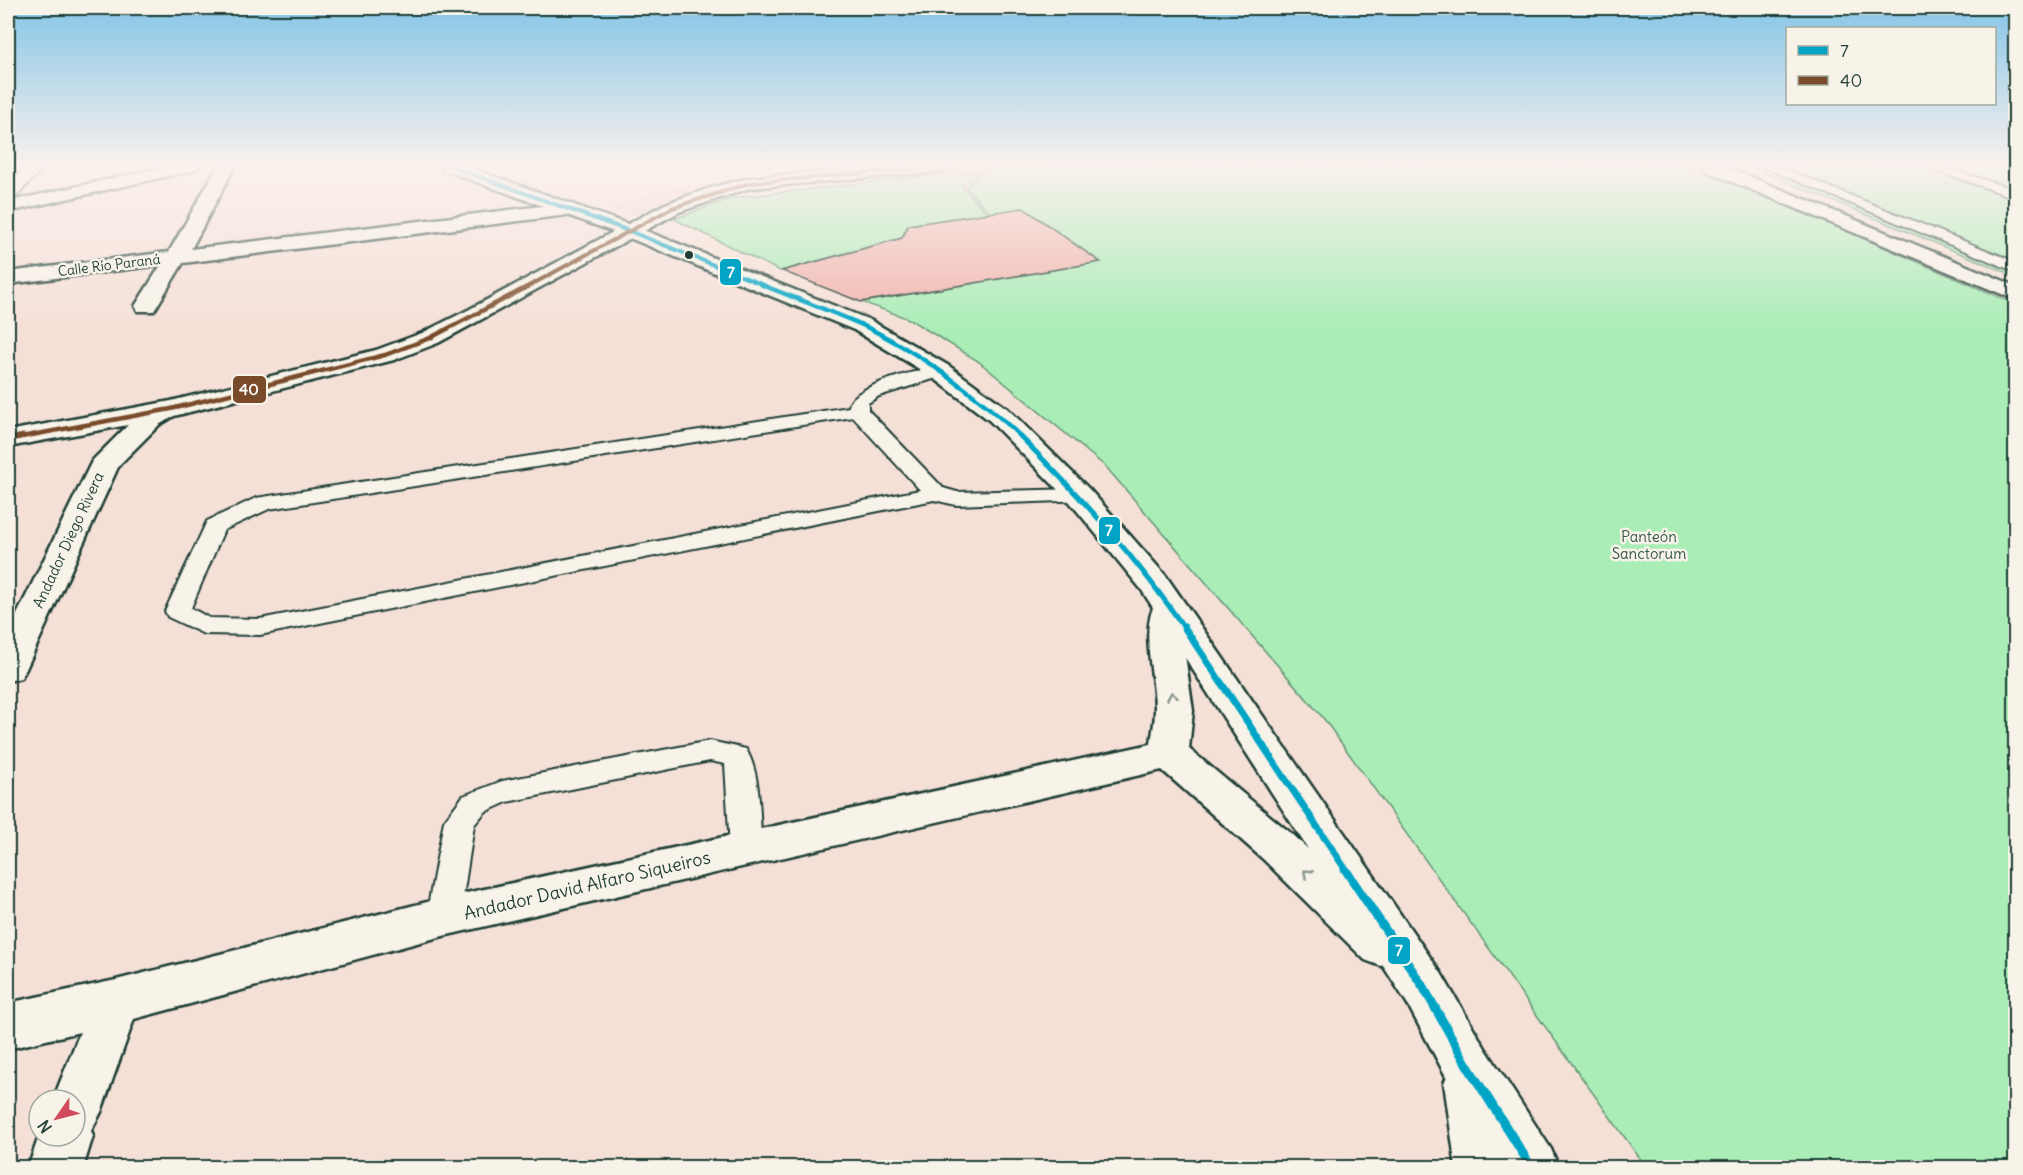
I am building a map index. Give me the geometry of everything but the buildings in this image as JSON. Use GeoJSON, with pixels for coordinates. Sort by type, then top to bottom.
{"type":"FeatureCollection","features":[{"type":"Feature","properties":{"kind":"street"},"geometry":{"type":"LineString","coordinates":[[146,306],[196,221]]}},
{"type":"Feature","properties":{"kind":"street","name":"Calle Río Paraná"},"geometry":{"type":"LineString","coordinates":[[8,278],[469,221]]}},
{"type":"Feature","properties":{"kind":"street"},"geometry":{"type":"LineString","coordinates":[[600,221],[862,325],[940,371],[999,415],[1079,495],[1154,583],[1424,988],[1467,1065],[1532,1167]]}},
{"type":"Feature","properties":{"kind":"street"},"geometry":{"type":"LineString","coordinates":[[8,439],[171,409],[337,369],[396,351],[476,315],[650,221]]}},
{"type":"Feature","properties":{"kind":"street"},"geometry":{"type":"LineString","coordinates":[[1841,221],[2016,294]]}},
{"type":"Feature","properties":{"kind":"street","name":"Andador Diego Rivera"},"geometry":{"type":"LineString","coordinates":[[8,669],[106,461],[150,419],[171,409]]}},
{"type":"Feature","properties":{"kind":"street"},"geometry":{"type":"LineString","coordinates":[[82,424],[101,431],[120,448]]}},
{"type":"Feature","properties":{"kind":"street"},"geometry":{"type":"LineString","coordinates":[[1169,608],[1166,648],[1174,711],[1169,754],[1232,804],[1280,847],[1424,988]]}},
{"type":"Feature","properties":{"kind":"street","name":"Andador David Alfaro Siqueiros"},"geometry":{"type":"LineString","coordinates":[[8,1026],[116,1002],[443,917],[1169,754]]}},
{"type":"Feature","properties":{"kind":"street"},"geometry":{"type":"LineString","coordinates":[[84,1088],[116,1002]]}},
{"type":"Feature","properties":{"kind":"street"},"geometry":{"type":"LineString","coordinates":[[1467,1065],[1484,1167]]}},
{"type":"Feature","properties":{"kind":"street"},"geometry":{"type":"LineString","coordinates":[[54,1167],[61,1148]]}},
{"type":"Feature","properties":{"kind":"lane"},"geometry":{"type":"LineString","coordinates":[[1901,221],[2016,268]]}},
{"type":"Feature","properties":{"kind":"lane"},"geometry":{"type":"LineString","coordinates":[[940,371],[872,392],[859,401],[858,411],[935,493],[956,500],[1079,495]]}},
{"type":"Feature","properties":{"kind":"lane"},"geometry":{"type":"LineString","coordinates":[[858,411],[264,502],[215,526],[177,611],[204,626],[260,627],[935,493]]}},
{"type":"Feature","properties":{"kind":"lane"},"geometry":{"type":"LineString","coordinates":[[443,917],[459,821],[474,804],[502,792],[710,751],[735,756],[741,770],[746,849]]}},
{"type":"Feature","properties":{"kind":"green space"},"geometry":{"type":"Polygon","coordinates":[[[678,221],[935,221],[908,225],[901,238],[780,271],[678,221]]]}},
{"type":"Feature","properties":{"kind":"green space","name":"Panteón Sanctorum"},"geometry":{"type":"Polygon","coordinates":[[[1042,221],[1823,221],[2015,304],[2015,1167],[1646,1167],[1324,719],[1106,467],[978,361],[909,319],[862,302],[1101,262],[1042,221]]]}},
{"type":"Feature","properties":{"kind":"green space"},"geometry":{"type":"Polygon","coordinates":[[[1881,221],[2015,221],[2015,276],[1881,221]]]}},
{"type":"Feature","properties":{"kind":"transit line","name":"7"},"geometry":{"type":"LineString","coordinates":[[601,221],[862,325],[940,371],[999,415],[1079,495],[1154,583],[1424,988],[1467,1065],[1532,1168]]}},
{"type":"Feature","properties":{"kind":"transit line","name":"40"},"geometry":{"type":"LineString","coordinates":[[8,439],[171,409],[385,355],[430,338],[476,315],[648,221]]}}]}
